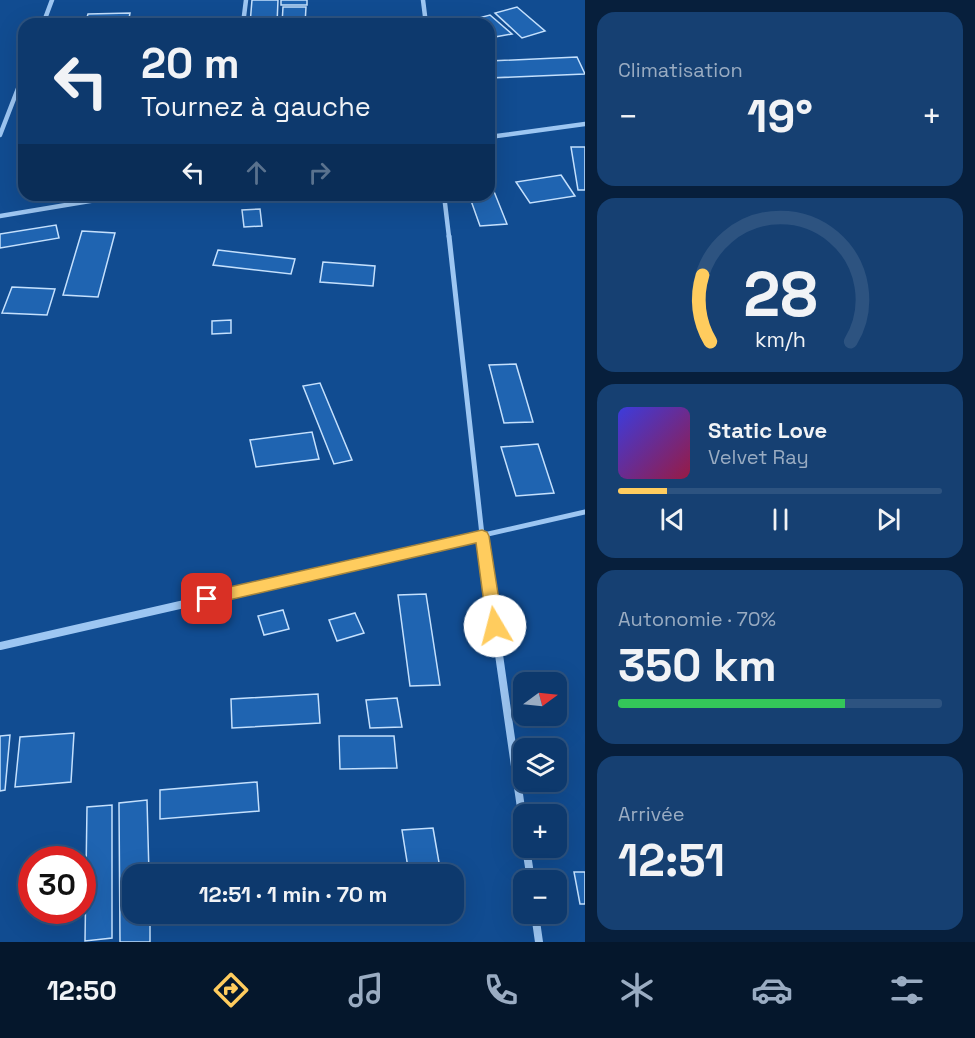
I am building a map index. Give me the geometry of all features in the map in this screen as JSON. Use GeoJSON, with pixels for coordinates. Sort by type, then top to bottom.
{"type":"FeatureCollection","features":[{"type":"Feature","properties":{"kind":"street"},"geometry":{"type":"LineString","coordinates":[[45,18],[52,0]]}},
{"type":"Feature","properties":{"kind":"street"},"geometry":{"type":"LineString","coordinates":[[244,18],[246,0]]}},
{"type":"Feature","properties":{"kind":"street"},"geometry":{"type":"LineString","coordinates":[[423,0],[425,18]]}},
{"type":"Feature","properties":{"kind":"street"},"geometry":{"type":"LineString","coordinates":[[0,135],[18,88]]}},
{"type":"Feature","properties":{"kind":"street"},"geometry":{"type":"LineString","coordinates":[[495,136],[585,124]]}},
{"type":"Feature","properties":{"kind":"street"},"geometry":{"type":"LineString","coordinates":[[0,216],[90,201]]}},
{"type":"Feature","properties":{"kind":"street"},"geometry":{"type":"LineString","coordinates":[[445,201],[482,536],[520,804]]}},
{"type":"Feature","properties":{"kind":"street"},"geometry":{"type":"LineString","coordinates":[[0,646],[585,512]]}},
{"type":"Feature","properties":{"kind":"street"},"geometry":{"type":"LineString","coordinates":[[537,924],[539,942]]}},
{"type":"Feature","properties":{"kind":"building"},"geometry":{"type":"Polygon","coordinates":[[[252,0],[278,0],[277,18],[250,18],[252,0]]]}},
{"type":"Feature","properties":{"kind":"building"},"geometry":{"type":"Polygon","coordinates":[[[281,0],[307,0],[307,5],[281,5],[281,0]]]}},
{"type":"Feature","properties":{"kind":"building"},"geometry":{"type":"Polygon","coordinates":[[[283,7],[306,7],[305,18],[282,18],[283,7]]]}},
{"type":"Feature","properties":{"kind":"building"},"geometry":{"type":"Polygon","coordinates":[[[517,7],[545,31],[522,38],[495,13],[517,7]]]}},
{"type":"Feature","properties":{"kind":"building"},"geometry":{"type":"Polygon","coordinates":[[[130,13],[129,18],[87,18],[88,14],[130,13]]]}},
{"type":"Feature","properties":{"kind":"building"},"geometry":{"type":"Polygon","coordinates":[[[495,19],[512,34],[495,37],[495,19]]]}},
{"type":"Feature","properties":{"kind":"building"},"geometry":{"type":"Polygon","coordinates":[[[577,57],[585,74],[495,78],[495,61],[577,57]]]}},
{"type":"Feature","properties":{"kind":"building"},"geometry":{"type":"Polygon","coordinates":[[[571,147],[585,147],[585,190],[578,190],[571,147]]]}},
{"type":"Feature","properties":{"kind":"building"},"geometry":{"type":"Polygon","coordinates":[[[561,175],[575,196],[530,203],[516,182],[561,175]]]}},
{"type":"Feature","properties":{"kind":"building"},"geometry":{"type":"Polygon","coordinates":[[[495,194],[507,224],[480,226],[471,201],[495,201],[495,194]]]}},
{"type":"Feature","properties":{"kind":"building"},"geometry":{"type":"Polygon","coordinates":[[[260,209],[262,226],[244,227],[242,210],[260,209]]]}},
{"type":"Feature","properties":{"kind":"building"},"geometry":{"type":"Polygon","coordinates":[[[56,225],[59,238],[0,248],[0,234],[56,225]]]}},
{"type":"Feature","properties":{"kind":"building"},"geometry":{"type":"Polygon","coordinates":[[[82,231],[115,233],[98,297],[63,295],[82,231]]]}},
{"type":"Feature","properties":{"kind":"building"},"geometry":{"type":"Polygon","coordinates":[[[218,250],[295,259],[291,274],[213,265],[218,250]]]}},
{"type":"Feature","properties":{"kind":"building"},"geometry":{"type":"Polygon","coordinates":[[[323,262],[375,266],[373,286],[320,282],[323,262]]]}},
{"type":"Feature","properties":{"kind":"building"},"geometry":{"type":"Polygon","coordinates":[[[12,287],[55,289],[47,315],[2,313],[12,287]]]}},
{"type":"Feature","properties":{"kind":"building"},"geometry":{"type":"Polygon","coordinates":[[[231,320],[231,333],[212,334],[212,321],[231,320]]]}},
{"type":"Feature","properties":{"kind":"building"},"geometry":{"type":"Polygon","coordinates":[[[516,364],[533,422],[504,423],[489,365],[516,364]]]}},
{"type":"Feature","properties":{"kind":"building"},"geometry":{"type":"Polygon","coordinates":[[[320,383],[352,460],[334,464],[303,386],[320,383]]]}},
{"type":"Feature","properties":{"kind":"building"},"geometry":{"type":"Polygon","coordinates":[[[312,432],[319,459],[256,467],[250,440],[312,432]]]}},
{"type":"Feature","properties":{"kind":"building"},"geometry":{"type":"Polygon","coordinates":[[[538,444],[554,493],[516,496],[501,447],[538,444]]]}},
{"type":"Feature","properties":{"kind":"building"},"geometry":{"type":"Polygon","coordinates":[[[426,594],[440,685],[410,686],[398,595],[426,594]]]}},
{"type":"Feature","properties":{"kind":"building"},"geometry":{"type":"Polygon","coordinates":[[[283,610],[289,629],[264,635],[258,616],[283,610]]]}},
{"type":"Feature","properties":{"kind":"building"},"geometry":{"type":"Polygon","coordinates":[[[355,613],[364,633],[337,641],[329,620],[355,613]]]}},
{"type":"Feature","properties":{"kind":"building"},"geometry":{"type":"Polygon","coordinates":[[[318,694],[320,723],[232,728],[231,699],[318,694]]]}},
{"type":"Feature","properties":{"kind":"building"},"geometry":{"type":"Polygon","coordinates":[[[397,698],[402,727],[370,728],[366,700],[397,698]]]}},
{"type":"Feature","properties":{"kind":"building"},"geometry":{"type":"Polygon","coordinates":[[[74,733],[71,782],[15,787],[20,737],[74,733]]]}},
{"type":"Feature","properties":{"kind":"building"},"geometry":{"type":"Polygon","coordinates":[[[10,735],[5,790],[0,791],[0,736],[10,735]]]}},
{"type":"Feature","properties":{"kind":"building"},"geometry":{"type":"Polygon","coordinates":[[[339,736],[394,736],[397,768],[340,769],[339,736]]]}},
{"type":"Feature","properties":{"kind":"building"},"geometry":{"type":"Polygon","coordinates":[[[257,782],[259,811],[160,819],[160,790],[257,782]]]}},
{"type":"Feature","properties":{"kind":"building"},"geometry":{"type":"Polygon","coordinates":[[[147,800],[149,864],[122,864],[122,924],[150,924],[150,942],[120,942],[119,803],[147,800]]]}},
{"type":"Feature","properties":{"kind":"building"},"geometry":{"type":"Polygon","coordinates":[[[112,805],[112,938],[85,941],[85,924],[96,924],[96,846],[86,846],[87,807],[112,805]]]}},
{"type":"Feature","properties":{"kind":"building"},"geometry":{"type":"Polygon","coordinates":[[[433,828],[439,864],[407,864],[402,830],[433,828]]]}},
{"type":"Feature","properties":{"kind":"building"},"geometry":{"type":"Polygon","coordinates":[[[574,872],[585,872],[585,904],[580,904],[574,872]]]}},
{"type":"Feature","properties":{"kind":"route"},"geometry":{"type":"LineString","coordinates":[[207,599],[482,536],[495,626]]}}]}
